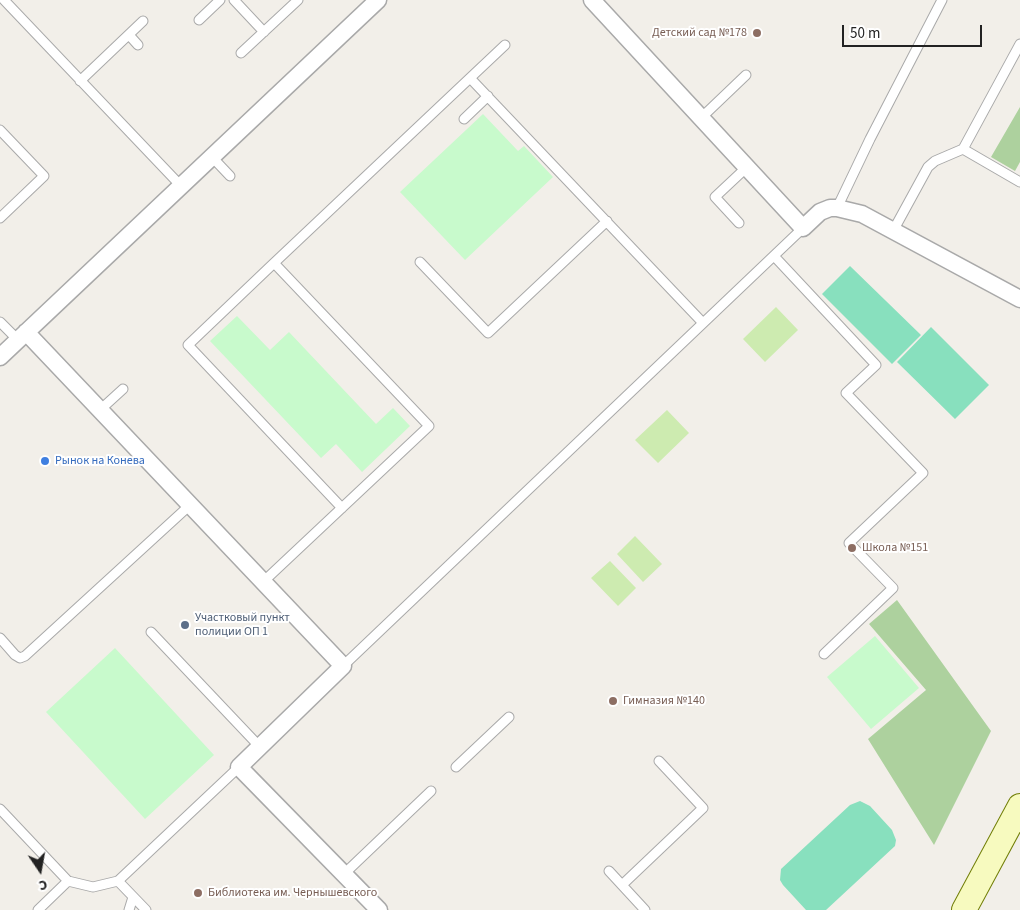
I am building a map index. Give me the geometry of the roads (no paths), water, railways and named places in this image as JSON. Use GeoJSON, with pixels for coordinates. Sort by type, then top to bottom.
{"type":"FeatureCollection","features":[{"type":"Feature","properties":{"kind":"main road"},"geometry":{"type":"LineString","coordinates":[[964,910],[1020,806]]}},
{"type":"Feature","properties":{"kind":"street"},"geometry":{"type":"LineString","coordinates":[[0,357],[378,0]]}},
{"type":"Feature","properties":{"kind":"street"},"geometry":{"type":"LineString","coordinates":[[592,0],[804,228],[820,212],[837,208],[862,214],[1020,299]]}},
{"type":"Feature","properties":{"kind":"street"},"geometry":{"type":"LineString","coordinates":[[22,336],[100,410],[343,666],[239,767],[379,910]]}},
{"type":"Feature","properties":{"kind":"lane"},"geometry":{"type":"LineString","coordinates":[[4,0],[180,186]]}},
{"type":"Feature","properties":{"kind":"lane"},"geometry":{"type":"LineString","coordinates":[[199,20],[220,0]]}},
{"type":"Feature","properties":{"kind":"lane"},"geometry":{"type":"LineString","coordinates":[[234,0],[264,32]]}},
{"type":"Feature","properties":{"kind":"lane"},"geometry":{"type":"LineString","coordinates":[[241,53],[298,0]]}},
{"type":"Feature","properties":{"kind":"lane"},"geometry":{"type":"LineString","coordinates":[[837,208],[870,138],[942,0]]}},
{"type":"Feature","properties":{"kind":"lane"},"geometry":{"type":"LineString","coordinates":[[80,81],[143,21]]}},
{"type":"Feature","properties":{"kind":"lane"},"geometry":{"type":"LineString","coordinates":[[129,35],[138,45]]}},
{"type":"Feature","properties":{"kind":"lane"},"geometry":{"type":"LineString","coordinates":[[342,508],[188,345],[505,44]]}},
{"type":"Feature","properties":{"kind":"lane"},"geometry":{"type":"LineString","coordinates":[[893,231],[928,167],[935,161],[963,149],[1020,44]]}},
{"type":"Feature","properties":{"kind":"lane"},"geometry":{"type":"LineString","coordinates":[[701,118],[746,75]]}},
{"type":"Feature","properties":{"kind":"lane"},"geometry":{"type":"LineString","coordinates":[[470,78],[704,323]]}},
{"type":"Feature","properties":{"kind":"lane"},"geometry":{"type":"LineString","coordinates":[[464,119],[488,96]]}},
{"type":"Feature","properties":{"kind":"lane"},"geometry":{"type":"LineString","coordinates":[[0,130],[44,176],[0,218]]}},
{"type":"Feature","properties":{"kind":"lane"},"geometry":{"type":"LineString","coordinates":[[963,149],[1020,182]]}},
{"type":"Feature","properties":{"kind":"lane"},"geometry":{"type":"LineString","coordinates":[[212,157],[230,176]]}},
{"type":"Feature","properties":{"kind":"lane"},"geometry":{"type":"LineString","coordinates":[[740,223],[715,197],[747,167]]}},
{"type":"Feature","properties":{"kind":"lane"},"geometry":{"type":"LineString","coordinates":[[420,262],[488,333],[607,221]]}},
{"type":"Feature","properties":{"kind":"lane"},"geometry":{"type":"LineString","coordinates":[[343,666],[804,228]]}},
{"type":"Feature","properties":{"kind":"lane"},"geometry":{"type":"LineString","coordinates":[[774,256],[876,365],[846,393],[923,474],[849,543],[893,588],[824,654]]}},
{"type":"Feature","properties":{"kind":"lane"},"geometry":{"type":"LineString","coordinates":[[263,582],[429,426],[274,263]]}},
{"type":"Feature","properties":{"kind":"lane"},"geometry":{"type":"LineString","coordinates":[[0,322],[22,336]]}},
{"type":"Feature","properties":{"kind":"lane"},"geometry":{"type":"LineString","coordinates":[[100,410],[123,388]]}},
{"type":"Feature","properties":{"kind":"lane"},"geometry":{"type":"LineString","coordinates":[[0,638],[20,658],[25,656],[190,505]]}},
{"type":"Feature","properties":{"kind":"lane"},"geometry":{"type":"LineString","coordinates":[[151,632],[259,746]]}},
{"type":"Feature","properties":{"kind":"lane"},"geometry":{"type":"LineString","coordinates":[[456,767],[509,717]]}},
{"type":"Feature","properties":{"kind":"lane"},"geometry":{"type":"LineString","coordinates":[[622,885],[703,808],[659,761]]}},
{"type":"Feature","properties":{"kind":"lane"},"geometry":{"type":"LineString","coordinates":[[1,812],[68,881],[92,887],[118,881],[239,767]]}},
{"type":"Feature","properties":{"kind":"lane"},"geometry":{"type":"LineString","coordinates":[[344,874],[431,791]]}},
{"type":"Feature","properties":{"kind":"lane"},"geometry":{"type":"LineString","coordinates":[[609,871],[645,910]]}},
{"type":"Feature","properties":{"kind":"lane"},"geometry":{"type":"LineString","coordinates":[[38,910],[68,881]]}},
{"type":"Feature","properties":{"kind":"lane"},"geometry":{"type":"LineString","coordinates":[[118,881],[146,910]]}},
{"type":"Feature","properties":{"kind":"lane"},"geometry":{"type":"LineString","coordinates":[[129,910],[134,897]]}},
{"type":"Feature","properties":{"kind":"place","name":"Детский сад №178"},"geometry":{"type":"Point","coordinates":[757,33]}},
{"type":"Feature","properties":{"kind":"place","name":"Рынок на Конева"},"geometry":{"type":"Point","coordinates":[45,461]}},
{"type":"Feature","properties":{"kind":"place","name":"Школа №151"},"geometry":{"type":"Point","coordinates":[852,548]}},
{"type":"Feature","properties":{"kind":"place","name":"Участковый пункт полиции ОП 1"},"geometry":{"type":"Point","coordinates":[185,625]}},
{"type":"Feature","properties":{"kind":"place","name":"Гимназия №140"},"geometry":{"type":"Point","coordinates":[613,701]}},
{"type":"Feature","properties":{"kind":"place","name":"Библиотека им. Чернышевского"},"geometry":{"type":"Point","coordinates":[198,893]}}]}
